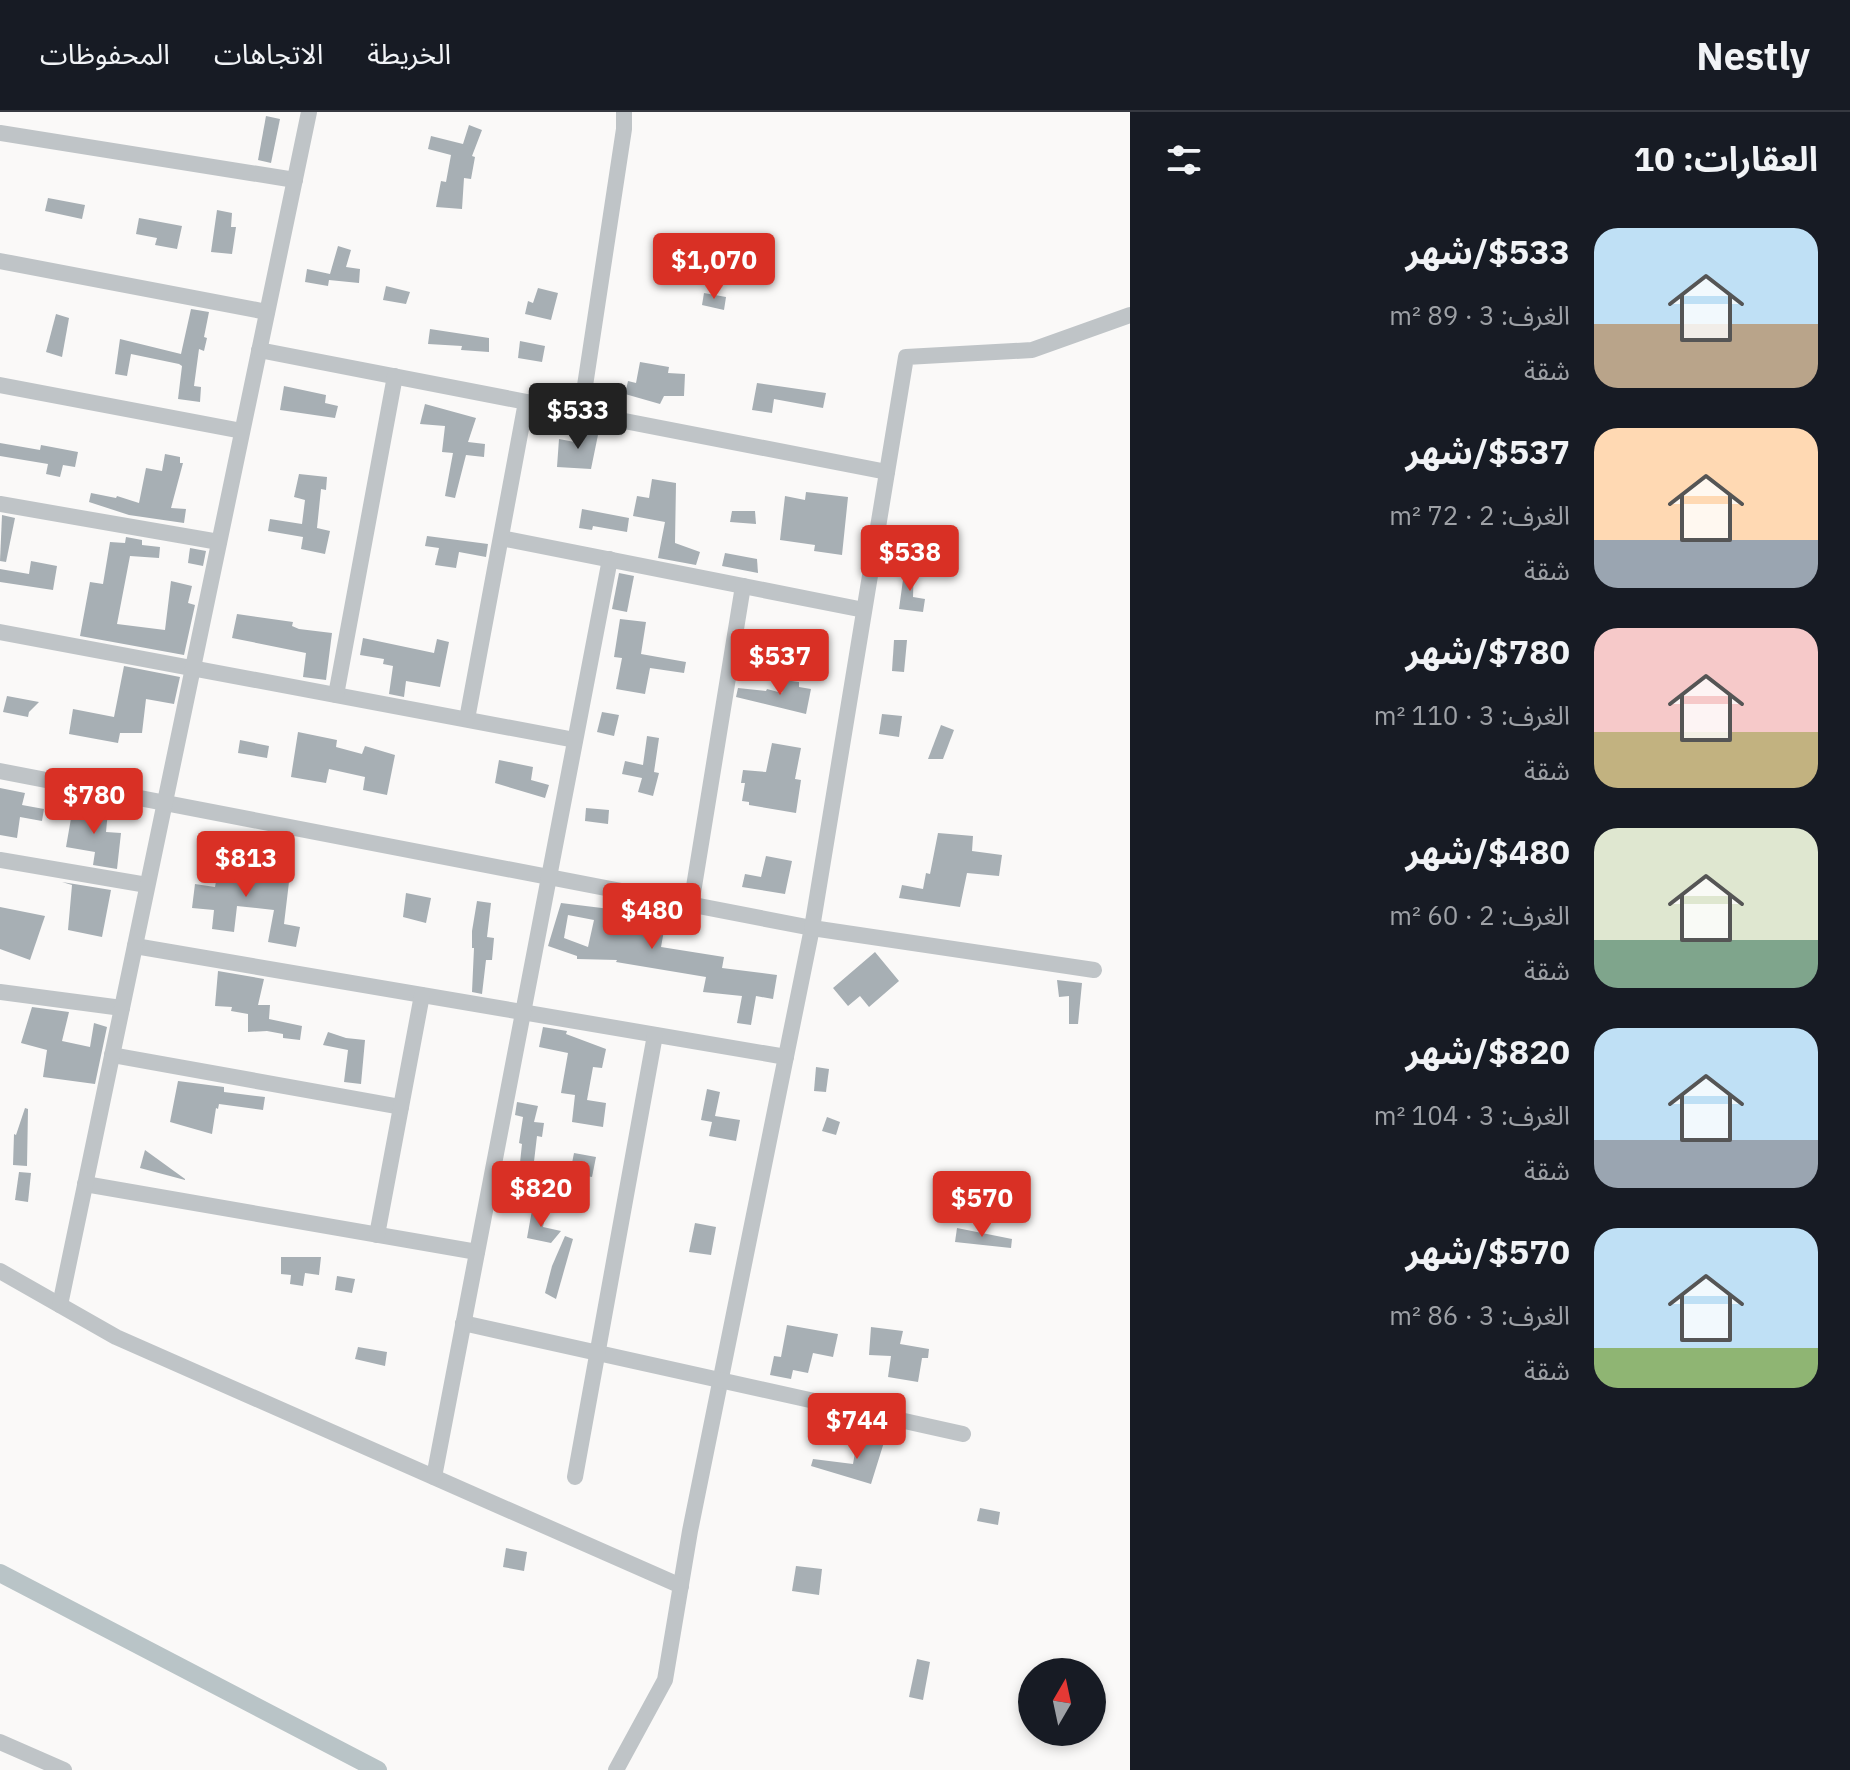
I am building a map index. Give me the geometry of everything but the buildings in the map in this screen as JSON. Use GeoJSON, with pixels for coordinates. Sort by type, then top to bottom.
{"type":"FeatureCollection","features":[{"type":"Feature","properties":{"kind":"street"},"geometry":{"type":"LineString","coordinates":[[60,1305],[309,112]]}},
{"type":"Feature","properties":{"kind":"street"},"geometry":{"type":"LineString","coordinates":[[581,412],[624,129],[624,112]]}},
{"type":"Feature","properties":{"kind":"street"},"geometry":{"type":"LineString","coordinates":[[0,133],[295,180]]}},
{"type":"Feature","properties":{"kind":"street"},"geometry":{"type":"LineString","coordinates":[[0,261],[267,312]]}},
{"type":"Feature","properties":{"kind":"street"},"geometry":{"type":"LineString","coordinates":[[616,1770],[665,1680],[720,1380],[812,928],[906,357],[1032,350],[1130,315]]}},
{"type":"Feature","properties":{"kind":"street"},"geometry":{"type":"LineString","coordinates":[[259,350],[887,472]]}},
{"type":"Feature","properties":{"kind":"street"},"geometry":{"type":"LineString","coordinates":[[336,695],[395,376]]}},
{"type":"Feature","properties":{"kind":"street"},"geometry":{"type":"LineString","coordinates":[[0,385],[242,431]]}},
{"type":"Feature","properties":{"kind":"street"},"geometry":{"type":"LineString","coordinates":[[467,719],[526,402]]}},
{"type":"Feature","properties":{"kind":"street"},"geometry":{"type":"LineString","coordinates":[[0,504],[219,542]]}},
{"type":"Feature","properties":{"kind":"street"},"geometry":{"type":"LineString","coordinates":[[501,538],[864,610]]}},
{"type":"Feature","properties":{"kind":"street"},"geometry":{"type":"LineString","coordinates":[[434,1477],[610,559]]}},
{"type":"Feature","properties":{"kind":"street"},"geometry":{"type":"LineString","coordinates":[[691,905],[743,586]]}},
{"type":"Feature","properties":{"kind":"street"},"geometry":{"type":"LineString","coordinates":[[0,632],[575,740]]}},
{"type":"Feature","properties":{"kind":"street"},"geometry":{"type":"LineString","coordinates":[[0,771],[812,928],[1094,970]]}},
{"type":"Feature","properties":{"kind":"street"},"geometry":{"type":"LineString","coordinates":[[0,860],[147,885]]}},
{"type":"Feature","properties":{"kind":"street"},"geometry":{"type":"LineString","coordinates":[[135,946],[786,1057]]}},
{"type":"Feature","properties":{"kind":"street"},"geometry":{"type":"LineString","coordinates":[[0,992],[122,1008]]}},
{"type":"Feature","properties":{"kind":"street"},"geometry":{"type":"LineString","coordinates":[[377,1235],[422,995]]}},
{"type":"Feature","properties":{"kind":"street"},"geometry":{"type":"LineString","coordinates":[[575,1477],[655,1035]]}},
{"type":"Feature","properties":{"kind":"street"},"geometry":{"type":"LineString","coordinates":[[112,1055],[401,1107]]}},
{"type":"Feature","properties":{"kind":"street"},"geometry":{"type":"LineString","coordinates":[[85,1184],[477,1252]]}},
{"type":"Feature","properties":{"kind":"street"},"geometry":{"type":"LineString","coordinates":[[0,1271],[116,1337],[681,1586]]}},
{"type":"Feature","properties":{"kind":"street"},"geometry":{"type":"LineString","coordinates":[[463,1323],[963,1434]]}},
{"type":"Feature","properties":{"kind":"street"},"geometry":{"type":"LineString","coordinates":[[0,1742],[46,1766],[64,1770]]}},
{"type":"Feature","properties":{"kind":"waterway"},"geometry":{"type":"LineString","coordinates":[[0,1573],[378,1770]]}}]}
